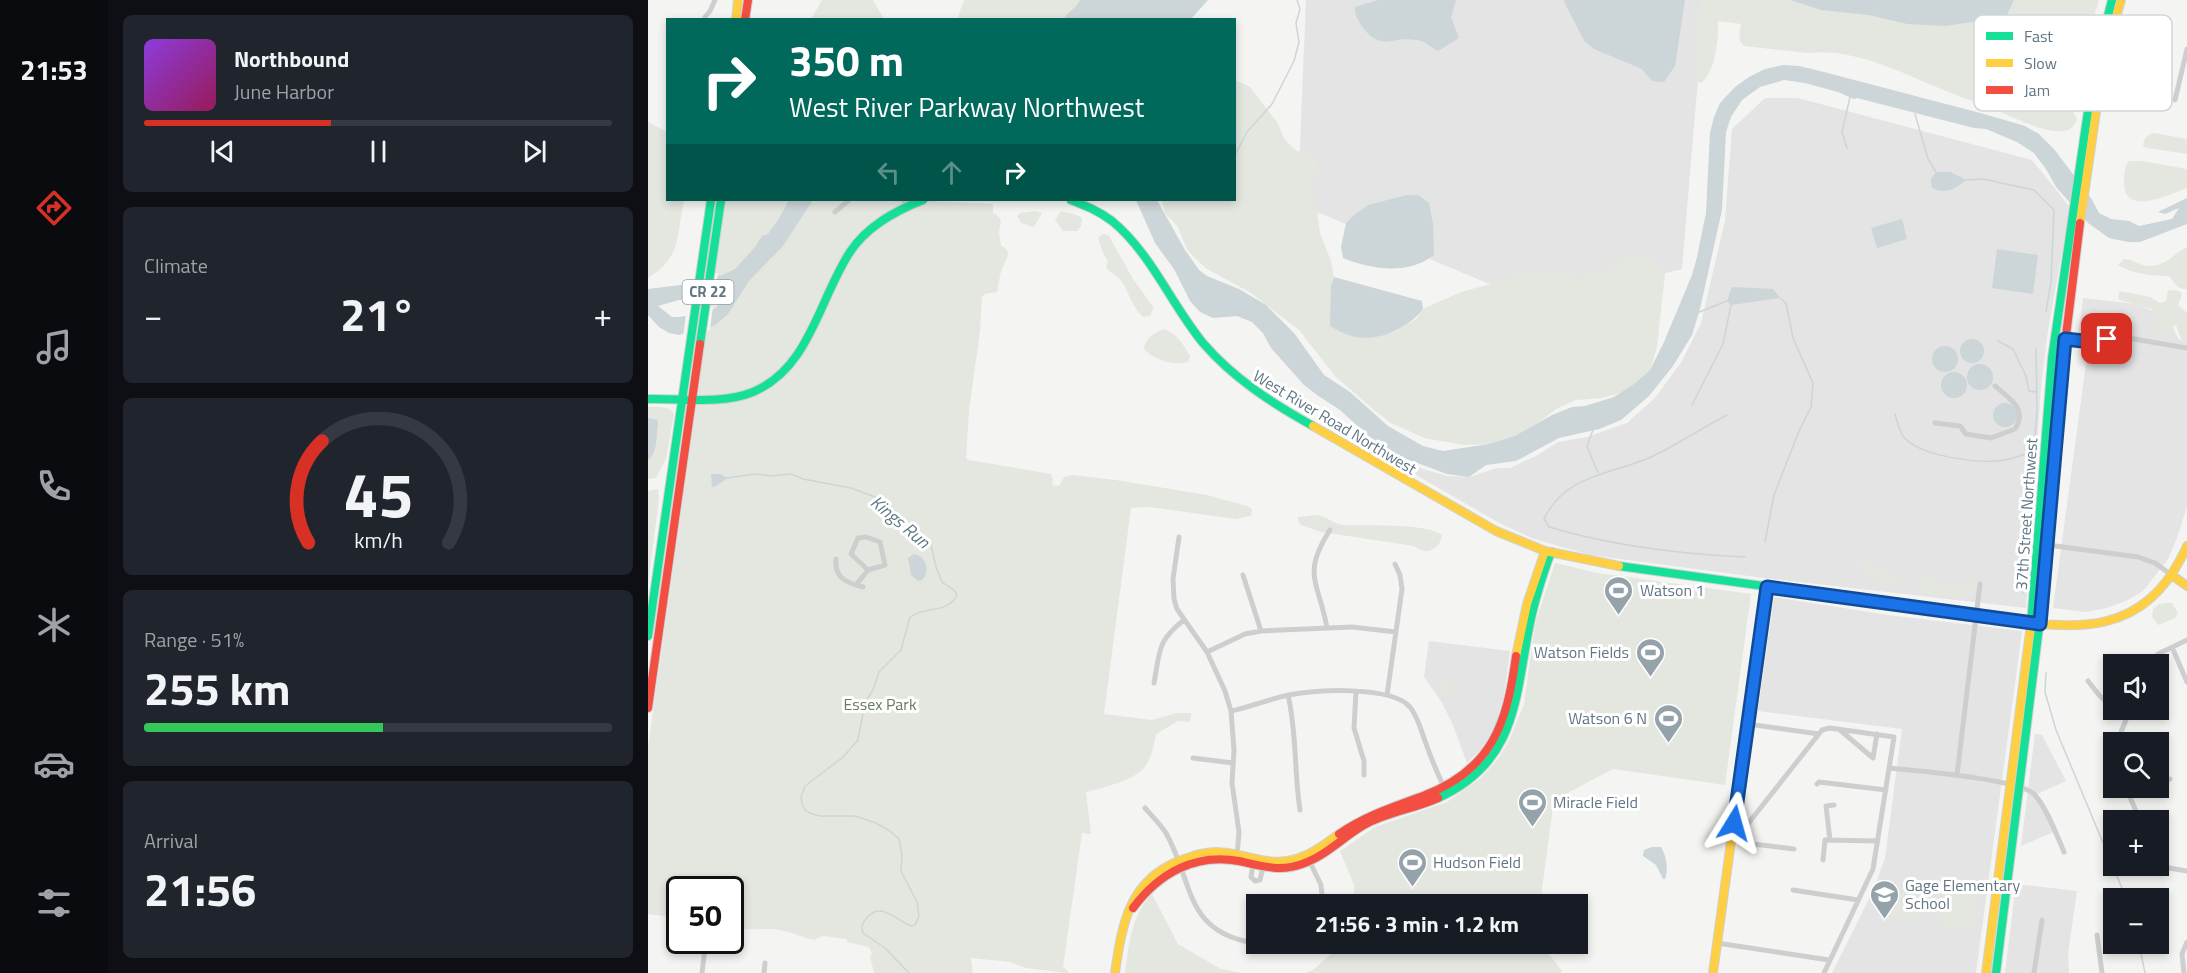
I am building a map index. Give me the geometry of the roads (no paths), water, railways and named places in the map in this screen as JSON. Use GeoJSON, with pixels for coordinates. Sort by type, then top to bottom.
{"type":"FeatureCollection","features":[{"type":"Feature","properties":{"kind":"main road"},"geometry":{"type":"LineString","coordinates":[[735,18],[738,0]]}},
{"type":"Feature","properties":{"kind":"main road"},"geometry":{"type":"LineString","coordinates":[[745,18],[748,0]]}},
{"type":"Feature","properties":{"kind":"main road"},"geometry":{"type":"LineString","coordinates":[[2108,15],[2112,0]]}},
{"type":"Feature","properties":{"kind":"main road"},"geometry":{"type":"LineString","coordinates":[[2117,15],[2121,0]]}},
{"type":"Feature","properties":{"kind":"main road"},"geometry":{"type":"LineString","coordinates":[[2084,167],[2090,111]]}},
{"type":"Feature","properties":{"kind":"main road"},"geometry":{"type":"LineString","coordinates":[[2084,167],[2094,111]]}},
{"type":"Feature","properties":{"kind":"main road","name":"37th Street Northwest"},"geometry":{"type":"LineString","coordinates":[[1996,973],[2040,624],[2075,233],[2084,167]]}},
{"type":"Feature","properties":{"kind":"main road","name":"CR 22"},"geometry":{"type":"LineString","coordinates":[[648,636],[711,201]]}},
{"type":"Feature","properties":{"kind":"main road","name":"CR 22"},"geometry":{"type":"LineString","coordinates":[[648,708],[722,201]]}},
{"type":"Feature","properties":{"kind":"main road","name":"West River Road Northwest"},"geometry":{"type":"LineString","coordinates":[[1074,201],[1101,212],[1126,233],[1202,342],[1224,366],[1249,387],[1275,405],[1474,520],[1514,539],[1548,551],[1623,567],[2040,624],[2081,627],[2118,619],[2145,603],[2173,576]]}},
{"type":"Feature","properties":{"kind":"main road"},"geometry":{"type":"LineString","coordinates":[[648,399],[740,396],[760,389],[778,377],[798,352],[843,265],[857,243],[905,202]]}},
{"type":"Feature","properties":{"kind":"main road","name":"37th Street Northwest"},"geometry":{"type":"LineString","coordinates":[[1986,973],[2031,622],[2038,549],[2046,409],[2054,345],[2075,233]]}},
{"type":"Feature","properties":{"kind":"main road"},"geometry":{"type":"LineString","coordinates":[[2046,409],[2058,410]]}},
{"type":"Feature","properties":{"kind":"main road"},"geometry":{"type":"LineString","coordinates":[[2187,546],[2173,576],[2187,586]]}},
{"type":"Feature","properties":{"kind":"main road"},"geometry":{"type":"LineString","coordinates":[[1236,857],[1263,867],[1287,868],[1368,823],[1430,802],[1468,780],[1483,766],[1500,744],[1510,724],[1519,694],[1530,619],[1548,551]]}},
{"type":"Feature","properties":{"kind":"main road"},"geometry":{"type":"LineString","coordinates":[[1713,973],[1767,587]]}},
{"type":"Feature","properties":{"kind":"main road"},"geometry":{"type":"LineString","coordinates":[[1114,973],[1124,921],[1151,884],[1178,863],[1236,857],[1283,862],[1308,858]]}},
{"type":"Feature","properties":{"kind":"street"},"geometry":{"type":"LineString","coordinates":[[705,17],[714,0]]}},
{"type":"Feature","properties":{"kind":"street"},"geometry":{"type":"LineString","coordinates":[[2175,100],[2187,49]]}},
{"type":"Feature","properties":{"kind":"street"},"geometry":{"type":"LineString","coordinates":[[835,212],[848,201]]}},
{"type":"Feature","properties":{"kind":"street"},"geometry":{"type":"LineString","coordinates":[[2065,339],[2083,341],[2128,338],[2187,348]]}},
{"type":"Feature","properties":{"kind":"street"},"geometry":{"type":"LineString","coordinates":[[1935,423],[1960,426],[1966,434],[1992,438],[2015,429],[2020,417],[2018,409],[1995,386]]}},
{"type":"Feature","properties":{"kind":"street"},"geometry":{"type":"LineString","coordinates":[[1327,628],[1314,578],[1314,567],[1318,549],[1330,530]]}},
{"type":"Feature","properties":{"kind":"street"},"geometry":{"type":"LineString","coordinates":[[856,585],[868,570],[885,565],[880,542],[866,537],[858,538],[851,554],[868,570]]}},
{"type":"Feature","properties":{"kind":"street"},"geometry":{"type":"LineString","coordinates":[[1179,537],[1173,590],[1177,609],[1207,652],[1225,691],[1231,711],[1234,739],[1232,783],[1239,832],[1236,857]]}},
{"type":"Feature","properties":{"kind":"street"},"geometry":{"type":"LineString","coordinates":[[2048,545],[2138,557],[2155,563],[2173,576]]}},
{"type":"Feature","properties":{"kind":"street"},"geometry":{"type":"LineString","coordinates":[[836,559],[837,573],[841,578],[863,586]]}},
{"type":"Feature","properties":{"kind":"street"},"geometry":{"type":"LineString","coordinates":[[1387,695],[1402,589],[1400,575],[1395,564]]}},
{"type":"Feature","properties":{"kind":"street"},"geometry":{"type":"LineString","coordinates":[[1243,575],[1261,631]]}},
{"type":"Feature","properties":{"kind":"street"},"geometry":{"type":"LineString","coordinates":[[1957,775],[1980,584]]}},
{"type":"Feature","properties":{"kind":"street"},"geometry":{"type":"LineString","coordinates":[[1154,682],[1164,637],[1184,620]]}},
{"type":"Feature","properties":{"kind":"street"},"geometry":{"type":"LineString","coordinates":[[1207,652],[1227,641],[1261,631],[1352,627],[1396,632]]}},
{"type":"Feature","properties":{"kind":"street"},"geometry":{"type":"LineString","coordinates":[[2158,654],[2187,640]]}},
{"type":"Feature","properties":{"kind":"street"},"geometry":{"type":"LineString","coordinates":[[2172,647],[2187,681]]}},
{"type":"Feature","properties":{"kind":"street"},"geometry":{"type":"LineString","coordinates":[[2088,681],[2103,699]]}},
{"type":"Feature","properties":{"kind":"street"},"geometry":{"type":"LineString","coordinates":[[1231,711],[1288,695],[1356,691],[1387,695],[1404,701],[1412,710],[1446,791]]}},
{"type":"Feature","properties":{"kind":"street"},"geometry":{"type":"LineString","coordinates":[[1356,691],[1354,728],[1364,761],[1364,775]]}},
{"type":"Feature","properties":{"kind":"street"},"geometry":{"type":"LineString","coordinates":[[1288,695],[1293,716],[1295,776],[1300,810]]}},
{"type":"Feature","properties":{"kind":"street"},"geometry":{"type":"LineString","coordinates":[[1748,724],[1819,734]]}},
{"type":"Feature","properties":{"kind":"street"},"geometry":{"type":"LineString","coordinates":[[1794,849],[1745,843],[1747,825],[1819,734],[1825,729],[1839,729],[1894,737],[1873,869],[1824,973]]}},
{"type":"Feature","properties":{"kind":"street"},"geometry":{"type":"LineString","coordinates":[[1839,729],[1873,758],[1876,734]]}},
{"type":"Feature","properties":{"kind":"street"},"geometry":{"type":"LineString","coordinates":[[1193,758],[1233,763]]}},
{"type":"Feature","properties":{"kind":"street"},"geometry":{"type":"LineString","coordinates":[[1889,768],[1957,775],[2020,787],[2031,792],[2037,798],[2064,852]]}},
{"type":"Feature","properties":{"kind":"street"},"geometry":{"type":"LineString","coordinates":[[1817,784],[1820,782],[1886,790]]}},
{"type":"Feature","properties":{"kind":"street"},"geometry":{"type":"LineString","coordinates":[[1830,840],[1827,806],[1834,805]]}},
{"type":"Feature","properties":{"kind":"street"},"geometry":{"type":"LineString","coordinates":[[1145,808],[1166,833],[1195,906],[1212,927],[1238,941],[1246,942]]}},
{"type":"Feature","properties":{"kind":"street"},"geometry":{"type":"LineString","coordinates":[[1734,823],[1747,825]]}},
{"type":"Feature","properties":{"kind":"street"},"geometry":{"type":"LineString","coordinates":[[1823,860],[1825,840],[1878,841]]}},
{"type":"Feature","properties":{"kind":"street"},"geometry":{"type":"LineString","coordinates":[[1308,858],[1321,885],[1322,894]]}},
{"type":"Feature","properties":{"kind":"street"},"geometry":{"type":"LineString","coordinates":[[1254,865],[1251,877],[1255,881],[1260,880],[1263,867]]}},
{"type":"Feature","properties":{"kind":"street"},"geometry":{"type":"LineString","coordinates":[[2169,868],[2187,871]]}},
{"type":"Feature","properties":{"kind":"street"},"geometry":{"type":"LineString","coordinates":[[1793,890],[1858,900]]}},
{"type":"Feature","properties":{"kind":"street"},"geometry":{"type":"LineString","coordinates":[[2034,973],[2042,920]]}},
{"type":"Feature","properties":{"kind":"street"},"geometry":{"type":"LineString","coordinates":[[2097,935],[2102,973]]}},
{"type":"Feature","properties":{"kind":"street"},"geometry":{"type":"LineString","coordinates":[[2184,973],[2182,954],[2187,942]]}},
{"type":"Feature","properties":{"kind":"street"},"geometry":{"type":"LineString","coordinates":[[1717,943],[1829,960]]}},
{"type":"Feature","properties":{"kind":"street"},"geometry":{"type":"LineString","coordinates":[[702,973],[704,954]]}},
{"type":"Feature","properties":{"kind":"street"},"geometry":{"type":"LineString","coordinates":[[764,973],[765,963]]}},
{"type":"Feature","properties":{"kind":"waterway"},"geometry":{"type":"LineString","coordinates":[[1236,153],[1247,132],[1272,104],[1294,61],[1299,42],[1296,23],[1300,9],[1297,0]]}},
{"type":"Feature","properties":{"kind":"waterway"},"geometry":{"type":"LineString","coordinates":[[1847,148],[1842,132],[1850,97]]}},
{"type":"Feature","properties":{"kind":"waterway"},"geometry":{"type":"LineString","coordinates":[[1915,114],[1928,159],[1936,172]]}},
{"type":"Feature","properties":{"kind":"waterway"},"geometry":{"type":"LineString","coordinates":[[1966,180],[1983,179],[2034,190],[2054,210],[2051,282],[2046,312]]}},
{"type":"Feature","properties":{"kind":"waterway"},"geometry":{"type":"LineString","coordinates":[[1765,542],[1774,495],[1811,407],[1813,383],[1793,338],[1786,303],[1780,298]]}},
{"type":"Feature","properties":{"kind":"waterway"},"geometry":{"type":"LineString","coordinates":[[1697,313],[1727,301]]}},
{"type":"Feature","properties":{"kind":"waterway"},"geometry":{"type":"LineString","coordinates":[[1692,405],[1723,344],[1731,305]]}},
{"type":"Feature","properties":{"kind":"waterway"},"geometry":{"type":"LineString","coordinates":[[1998,341],[2013,349],[2026,376],[2029,391],[2037,392]]}},
{"type":"Feature","properties":{"kind":"waterway"},"geometry":{"type":"LineString","coordinates":[[2023,593],[2037,410],[2036,348]]}},
{"type":"Feature","properties":{"kind":"waterway"},"geometry":{"type":"LineString","coordinates":[[1895,414],[1903,436],[1911,443],[1936,454],[1966,460],[1994,461],[2032,452]]}},
{"type":"Feature","properties":{"kind":"waterway"},"geometry":{"type":"LineString","coordinates":[[1727,415],[1653,456],[1578,484],[1565,492],[1553,504],[1544,519],[1549,527],[1621,544],[1695,554],[1745,557]]}},
{"type":"Feature","properties":{"kind":"waterway"},"geometry":{"type":"LineString","coordinates":[[1593,430],[1587,446],[1598,473]]}},
{"type":"Feature","properties":{"kind":"waterway","name":"Kings Run"},"geometry":{"type":"LineString","coordinates":[[727,478],[755,474],[772,476],[791,474],[803,479],[851,488],[878,498],[897,513],[907,526],[923,535],[931,544],[942,582],[955,591],[957,596],[947,606],[916,613],[910,617],[901,650],[879,672],[873,690],[865,702],[858,740],[843,757],[805,786],[801,797],[805,810],[812,814],[855,816],[876,823],[899,839],[902,856],[901,871],[917,902],[919,916],[915,925],[911,926],[888,913],[877,911],[865,921],[862,929],[863,933],[885,948],[909,973]]}},
{"type":"Feature","properties":{"kind":"waterway"},"geometry":{"type":"LineString","coordinates":[[2046,673],[2045,692],[2056,730],[2122,888]]}},
{"type":"Feature","properties":{"kind":"waterway"},"geometry":{"type":"LineString","coordinates":[[2141,954],[2145,973]]}},
{"type":"Feature","properties":{"kind":"place","name":"Watson 1"},"geometry":{"type":"Point","coordinates":[1619,616]}},
{"type":"Feature","properties":{"kind":"place","name":"Watson Fields"},"geometry":{"type":"Point","coordinates":[1650,678]}},
{"type":"Feature","properties":{"kind":"place","name":"Watson 6 N"},"geometry":{"type":"Point","coordinates":[1668,744]}},
{"type":"Feature","properties":{"kind":"place","name":"Miracle Field"},"geometry":{"type":"Point","coordinates":[1532,828]}},
{"type":"Feature","properties":{"kind":"place","name":"Hudson Field"},"geometry":{"type":"Point","coordinates":[1412,888]}},
{"type":"Feature","properties":{"kind":"place","name":"Gage Elementary School"},"geometry":{"type":"Point","coordinates":[1884,920]}},
{"type":"Feature","properties":{"kind":"park label","name":"Essex Park"},"geometry":{"type":"Point","coordinates":[880,704]}}]}
